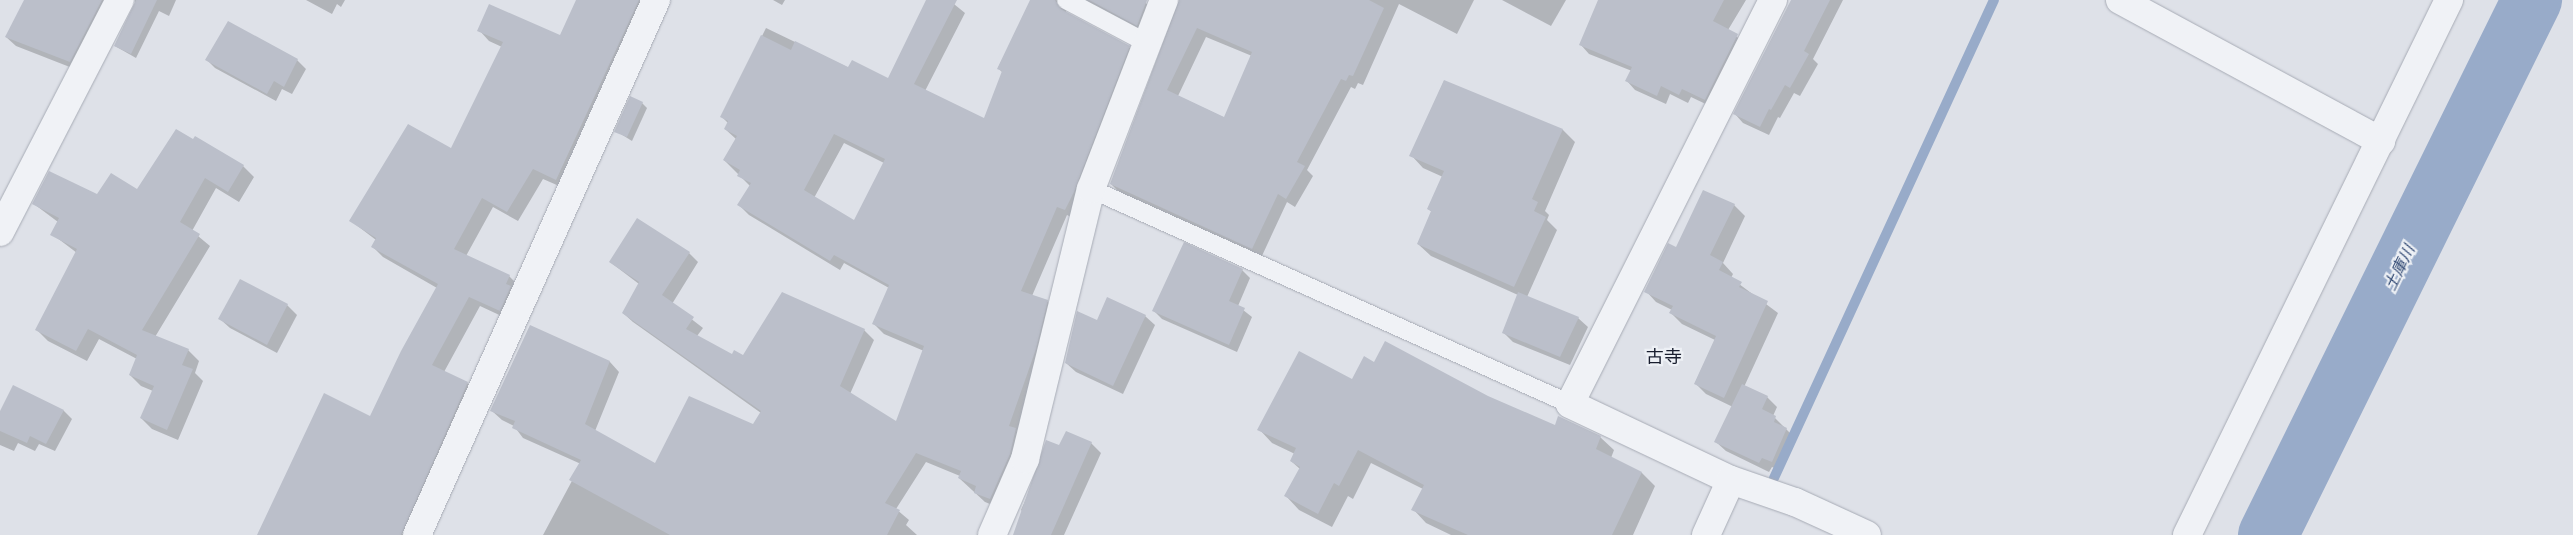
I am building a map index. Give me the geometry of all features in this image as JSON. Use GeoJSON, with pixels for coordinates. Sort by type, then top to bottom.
{"type":"FeatureCollection","features":[{"type":"Feature","properties":{"kind":"street"},"geometry":{"type":"LineString","coordinates":[[0,232],[120,0]]}},
{"type":"Feature","properties":{"kind":"street"},"geometry":{"type":"LineString","coordinates":[[417,535],[656,0]]}},
{"type":"Feature","properties":{"kind":"street"},"geometry":{"type":"LineString","coordinates":[[992,535],[1025,459],[1091,189],[1145,42],[1164,0]]}},
{"type":"Feature","properties":{"kind":"street"},"geometry":{"type":"LineString","coordinates":[[1773,0],[1570,404],[1731,480],[1795,502],[1867,535]]}},
{"type":"Feature","properties":{"kind":"street"},"geometry":{"type":"LineString","coordinates":[[2120,0],[2381,141]]}},
{"type":"Feature","properties":{"kind":"street"},"geometry":{"type":"LineString","coordinates":[[2187,535],[2449,0]]}},
{"type":"Feature","properties":{"kind":"street"},"geometry":{"type":"LineString","coordinates":[[1706,535],[1731,480]]}},
{"type":"Feature","properties":{"kind":"lane"},"geometry":{"type":"LineString","coordinates":[[1066,0],[1145,42]]}},
{"type":"Feature","properties":{"kind":"lane"},"geometry":{"type":"LineString","coordinates":[[1091,189],[1570,404]]}},
{"type":"Feature","properties":{"kind":"building"},"geometry":{"type":"Polygon","coordinates":[[[24,0],[102,0],[70,62],[5,37],[24,0]]]}},
{"type":"Feature","properties":{"kind":"building"},"geometry":{"type":"Polygon","coordinates":[[[136,0],[157,0],[131,54],[114,46],[136,0]]]}},
{"type":"Feature","properties":{"kind":"building"},"geometry":{"type":"Polygon","coordinates":[[[576,0],[639,0],[556,180],[533,169],[507,212],[482,198],[454,249],[510,275],[506,284],[511,286],[500,311],[469,297],[432,365],[468,382],[401,535],[257,535],[324,393],[370,416],[401,351],[438,284],[371,247],[376,238],[349,221],[408,124],[451,148],[503,42],[477,31],[489,4],[560,35],[576,0]]]}},
{"type":"Feature","properties":{"kind":"building"},"geometry":{"type":"Polygon","coordinates":[[[926,0],[957,0],[914,84],[984,118],[1002,71],[997,69],[1030,0],[1055,0],[1061,9],[1130,46],[1074,192],[1065,210],[1057,207],[1021,291],[1048,300],[1036,349],[1009,426],[1016,428],[1010,454],[990,499],[974,493],[976,486],[958,478],[961,471],[916,453],[885,503],[900,510],[887,535],[670,535],[569,480],[581,460],[512,428],[515,421],[490,411],[530,325],[610,361],[585,424],[655,463],[689,396],[753,424],[761,411],[622,313],[639,282],[609,262],[637,218],[690,252],[662,295],[694,317],[686,329],[732,354],[734,350],[743,355],[782,292],[865,329],[840,386],[896,421],[924,346],[872,324],[889,285],[834,255],[830,261],[737,205],[751,183],[737,176],[740,170],[723,160],[737,136],[724,129],[728,121],[720,117],[761,35],[791,50],[795,41],[848,67],[852,60],[888,78],[926,0]],[[834,134],[804,190],[854,220],[885,159],[834,134]]]}},
{"type":"Feature","properties":{"kind":"building"},"geometry":{"type":"Polygon","coordinates":[[[1089,0],[1147,0],[1137,26],[1089,0]]]}},
{"type":"Feature","properties":{"kind":"building"},"geometry":{"type":"Polygon","coordinates":[[[1179,0],[1369,0],[1384,8],[1353,76],[1349,75],[1346,81],[1341,79],[1297,162],[1305,166],[1286,199],[1278,194],[1252,249],[1110,184],[1179,0]],[[1197,28],[1167,90],[1224,117],[1252,52],[1197,28]]]}},
{"type":"Feature","properties":{"kind":"building"},"geometry":{"type":"Polygon","coordinates":[[[1598,0],[1724,0],[1713,21],[1738,34],[1705,100],[1682,89],[1679,95],[1661,86],[1657,96],[1625,81],[1632,67],[1579,45],[1598,0]]]}},
{"type":"Feature","properties":{"kind":"building"},"geometry":{"type":"Polygon","coordinates":[[[1791,0],[1830,0],[1804,51],[1809,54],[1790,88],[1785,85],[1760,127],[1733,114],[1791,0]]]}},
{"type":"Feature","properties":{"kind":"building"},"geometry":{"type":"Polygon","coordinates":[[[228,21],[298,59],[284,87],[274,81],[267,94],[205,60],[228,21]]]}},
{"type":"Feature","properties":{"kind":"building"},"geometry":{"type":"Polygon","coordinates":[[[1444,80],[1563,129],[1532,199],[1538,202],[1534,211],[1546,217],[1514,287],[1417,244],[1431,211],[1427,209],[1444,171],[1409,156],[1444,80]]]}},
{"type":"Feature","properties":{"kind":"building"},"geometry":{"type":"Polygon","coordinates":[[[630,96],[643,102],[627,137],[614,132],[630,96]]]}},
{"type":"Feature","properties":{"kind":"building"},"geometry":{"type":"Polygon","coordinates":[[[176,129],[193,139],[195,136],[244,165],[228,192],[205,178],[180,222],[200,234],[142,330],[189,349],[182,365],[193,369],[167,430],[140,418],[154,386],[129,375],[137,355],[88,329],[76,351],[35,330],[77,249],[50,235],[59,218],[32,204],[49,171],[97,194],[111,173],[137,189],[176,129]]]}},
{"type":"Feature","properties":{"kind":"building"},"geometry":{"type":"Polygon","coordinates":[[[1703,190],[1735,204],[1710,255],[1723,262],[1719,270],[1742,282],[1739,287],[1768,301],[1724,398],[1694,384],[1716,336],[1669,313],[1673,306],[1644,292],[1668,243],[1676,247],[1703,190]]]}},
{"type":"Feature","properties":{"kind":"building"},"geometry":{"type":"Polygon","coordinates":[[[1184,242],[1243,269],[1229,301],[1245,308],[1229,345],[1152,311],[1184,242]]]}},
{"type":"Feature","properties":{"kind":"building"},"geometry":{"type":"Polygon","coordinates":[[[240,279],[288,304],[267,345],[218,319],[240,279]]]}},
{"type":"Feature","properties":{"kind":"building"},"geometry":{"type":"Polygon","coordinates":[[[1518,292],[1579,317],[1560,357],[1502,333],[1518,292]]]}},
{"type":"Feature","properties":{"kind":"building"},"geometry":{"type":"Polygon","coordinates":[[[1107,297],[1146,315],[1113,386],[1065,363],[1077,311],[1097,320],[1107,297]]]}},
{"type":"Feature","properties":{"kind":"building"},"geometry":{"type":"Polygon","coordinates":[[[1385,341],[1488,396],[1555,425],[1558,416],[1601,436],[1596,449],[1642,472],[1612,535],[1468,535],[1411,510],[1424,485],[1358,450],[1339,486],[1334,483],[1318,514],[1284,496],[1300,467],[1290,461],[1296,448],[1257,430],[1299,351],[1352,379],[1364,356],[1374,362],[1385,341]]]}},
{"type":"Feature","properties":{"kind":"building"},"geometry":{"type":"Polygon","coordinates":[[[1742,384],[1768,396],[1762,409],[1776,416],[1774,422],[1787,428],[1772,462],[1762,458],[1759,463],[1714,442],[1742,384]]]}},
{"type":"Feature","properties":{"kind":"building"},"geometry":{"type":"Polygon","coordinates":[[[13,385],[64,410],[46,444],[30,436],[27,443],[0,431],[0,411],[13,385]]]}},
{"type":"Feature","properties":{"kind":"building"},"geometry":{"type":"Polygon","coordinates":[[[1066,431],[1092,442],[1051,535],[1013,535],[1046,440],[1059,445],[1066,431]]]}},
{"type":"Feature","properties":{"kind":"waterway"},"geometry":{"type":"LineString","coordinates":[[1774,478],[1994,0]]}},
{"type":"Feature","properties":{"kind":"waterway","name":"土庫川"},"geometry":{"type":"LineString","coordinates":[[2268,535],[2532,0]]}},
{"type":"Feature","properties":{"kind":"district","name":"古寺"},"geometry":{"type":"Point","coordinates":[1664,357]}}]}
